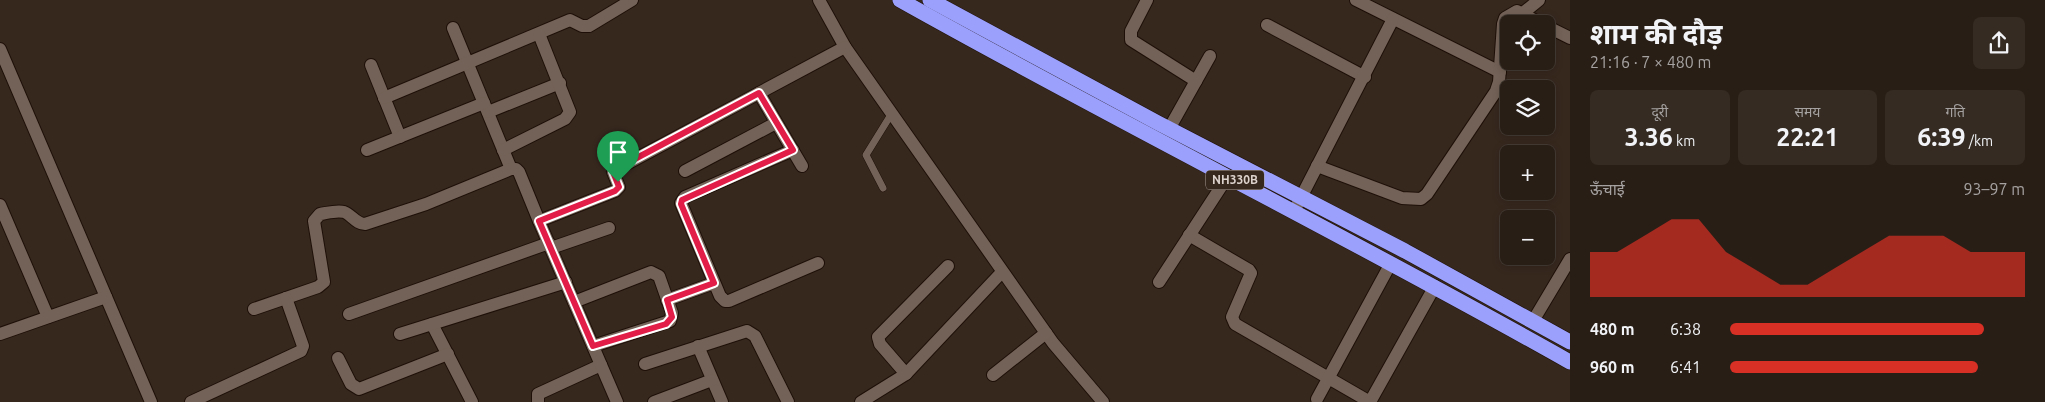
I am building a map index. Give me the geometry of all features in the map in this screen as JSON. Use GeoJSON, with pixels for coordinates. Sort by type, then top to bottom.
{"type":"FeatureCollection","features":[{"type":"Feature","properties":{"kind":"highway","name":"NH330B"},"geometry":{"type":"LineString","coordinates":[[900,0],[1084,102],[1228,176],[1298,204],[1533,321],[1570,342]]}},
{"type":"Feature","properties":{"kind":"highway","name":"NH330B"},"geometry":{"type":"LineString","coordinates":[[930,0],[1169,129],[1298,204],[1391,262],[1570,362]]}},
{"type":"Feature","properties":{"kind":"street"},"geometry":{"type":"LineString","coordinates":[[384,98],[570,20],[585,27],[632,0]]}},
{"type":"Feature","properties":{"kind":"street"},"geometry":{"type":"LineString","coordinates":[[819,0],[845,47],[1002,272],[1046,333],[1103,402]]}},
{"type":"Feature","properties":{"kind":"street"},"geometry":{"type":"LineString","coordinates":[[1147,0],[1131,31],[1131,40],[1196,81]]}},
{"type":"Feature","properties":{"kind":"street"},"geometry":{"type":"LineString","coordinates":[[1356,0],[1500,72]]}},
{"type":"Feature","properties":{"kind":"street"},"geometry":{"type":"LineString","coordinates":[[1522,13],[1538,0]]}},
{"type":"Feature","properties":{"kind":"street"},"geometry":{"type":"LineString","coordinates":[[1318,166],[1402,198],[1421,199],[1427,194],[1492,99],[1499,82],[1502,24],[1511,13],[1526,15]]}},
{"type":"Feature","properties":{"kind":"street"},"geometry":{"type":"LineString","coordinates":[[1298,204],[1393,19]]}},
{"type":"Feature","properties":{"kind":"street"},"geometry":{"type":"LineString","coordinates":[[1266,25],[1364,77]]}},
{"type":"Feature","properties":{"kind":"street"},"geometry":{"type":"LineString","coordinates":[[453,28],[511,169]]}},
{"type":"Feature","properties":{"kind":"street"},"geometry":{"type":"LineString","coordinates":[[1555,30],[1570,38]]}},
{"type":"Feature","properties":{"kind":"street"},"geometry":{"type":"LineString","coordinates":[[504,150],[568,116],[569,107],[539,34]]}},
{"type":"Feature","properties":{"kind":"street"},"geometry":{"type":"LineString","coordinates":[[539,221],[615,191],[619,187],[613,172],[616,169],[845,47]]}},
{"type":"Feature","properties":{"kind":"street"},"geometry":{"type":"LineString","coordinates":[[0,49],[151,402]]}},
{"type":"Feature","properties":{"kind":"street"},"geometry":{"type":"LineString","coordinates":[[1169,129],[1210,56]]}},
{"type":"Feature","properties":{"kind":"street"},"geometry":{"type":"LineString","coordinates":[[371,65],[400,137]]}},
{"type":"Feature","properties":{"kind":"street"},"geometry":{"type":"LineString","coordinates":[[367,150],[560,83]]}},
{"type":"Feature","properties":{"kind":"street"},"geometry":{"type":"LineString","coordinates":[[759,93],[802,166]]}},
{"type":"Feature","properties":{"kind":"street"},"geometry":{"type":"LineString","coordinates":[[686,171],[776,123]]}},
{"type":"Feature","properties":{"kind":"street"},"geometry":{"type":"LineString","coordinates":[[793,150],[682,200],[681,204],[720,296],[729,301],[818,263]]}},
{"type":"Feature","properties":{"kind":"street"},"geometry":{"type":"LineString","coordinates":[[254,309],[318,287],[324,282],[314,221],[320,214],[341,211],[350,215],[359,223],[365,224],[426,204],[511,169],[516,169],[519,172],[617,402]]}},
{"type":"Feature","properties":{"kind":"street"},"geometry":{"type":"LineString","coordinates":[[1159,282],[1228,176]]}},
{"type":"Feature","properties":{"kind":"street"},"geometry":{"type":"LineString","coordinates":[[0,205],[48,318]]}},
{"type":"Feature","properties":{"kind":"street"},"geometry":{"type":"LineString","coordinates":[[349,314],[609,228]]}},
{"type":"Feature","properties":{"kind":"street"},"geometry":{"type":"LineString","coordinates":[[1189,235],[1249,270],[1251,273],[1232,317],[1234,324],[1370,402],[1435,286]]}},
{"type":"Feature","properties":{"kind":"street"},"geometry":{"type":"LineString","coordinates":[[1533,321],[1570,258]]}},
{"type":"Feature","properties":{"kind":"street"},"geometry":{"type":"LineString","coordinates":[[1318,398],[1391,262]]}},
{"type":"Feature","properties":{"kind":"street"},"geometry":{"type":"LineString","coordinates":[[906,374],[880,344],[878,337],[948,266]]}},
{"type":"Feature","properties":{"kind":"street"},"geometry":{"type":"LineString","coordinates":[[574,302],[651,272],[659,276],[672,317],[666,324],[593,346]]}},
{"type":"Feature","properties":{"kind":"street"},"geometry":{"type":"LineString","coordinates":[[861,402],[906,374],[1002,272]]}},
{"type":"Feature","properties":{"kind":"street"},"geometry":{"type":"LineString","coordinates":[[400,334],[566,282]]}},
{"type":"Feature","properties":{"kind":"street"},"geometry":{"type":"LineString","coordinates":[[667,300],[714,283]]}},
{"type":"Feature","properties":{"kind":"street"},"geometry":{"type":"LineString","coordinates":[[0,334],[106,297]]}},
{"type":"Feature","properties":{"kind":"street"},"geometry":{"type":"LineString","coordinates":[[194,401],[301,351],[304,346],[286,298]]}},
{"type":"Feature","properties":{"kind":"street"},"geometry":{"type":"LineString","coordinates":[[432,324],[472,402]]}},
{"type":"Feature","properties":{"kind":"street"},"geometry":{"type":"LineString","coordinates":[[645,364],[742,332],[752,332],[788,402]]}},
{"type":"Feature","properties":{"kind":"street"},"geometry":{"type":"LineString","coordinates":[[993,375],[1046,333]]}},
{"type":"Feature","properties":{"kind":"street"},"geometry":{"type":"LineString","coordinates":[[698,346],[722,402]]}},
{"type":"Feature","properties":{"kind":"street"},"geometry":{"type":"LineString","coordinates":[[338,358],[351,384],[359,389],[448,354]]}},
{"type":"Feature","properties":{"kind":"street"},"geometry":{"type":"LineString","coordinates":[[538,402],[538,394],[601,364]]}},
{"type":"Feature","properties":{"kind":"street"},"geometry":{"type":"LineString","coordinates":[[654,402],[712,380]]}},
{"type":"Feature","properties":{"kind":"lane"},"geometry":{"type":"LineString","coordinates":[[883,188],[866,154],[892,113]]}},
{"type":"Feature","properties":{"kind":"route"},"geometry":{"type":"LineString","coordinates":[[759,93],[793,150],[685,197],[681,204],[714,283],[667,300],[672,317],[666,324],[593,346],[539,221],[615,191],[619,187],[618,182],[613,176],[613,172],[616,169],[759,93]]}}]}
